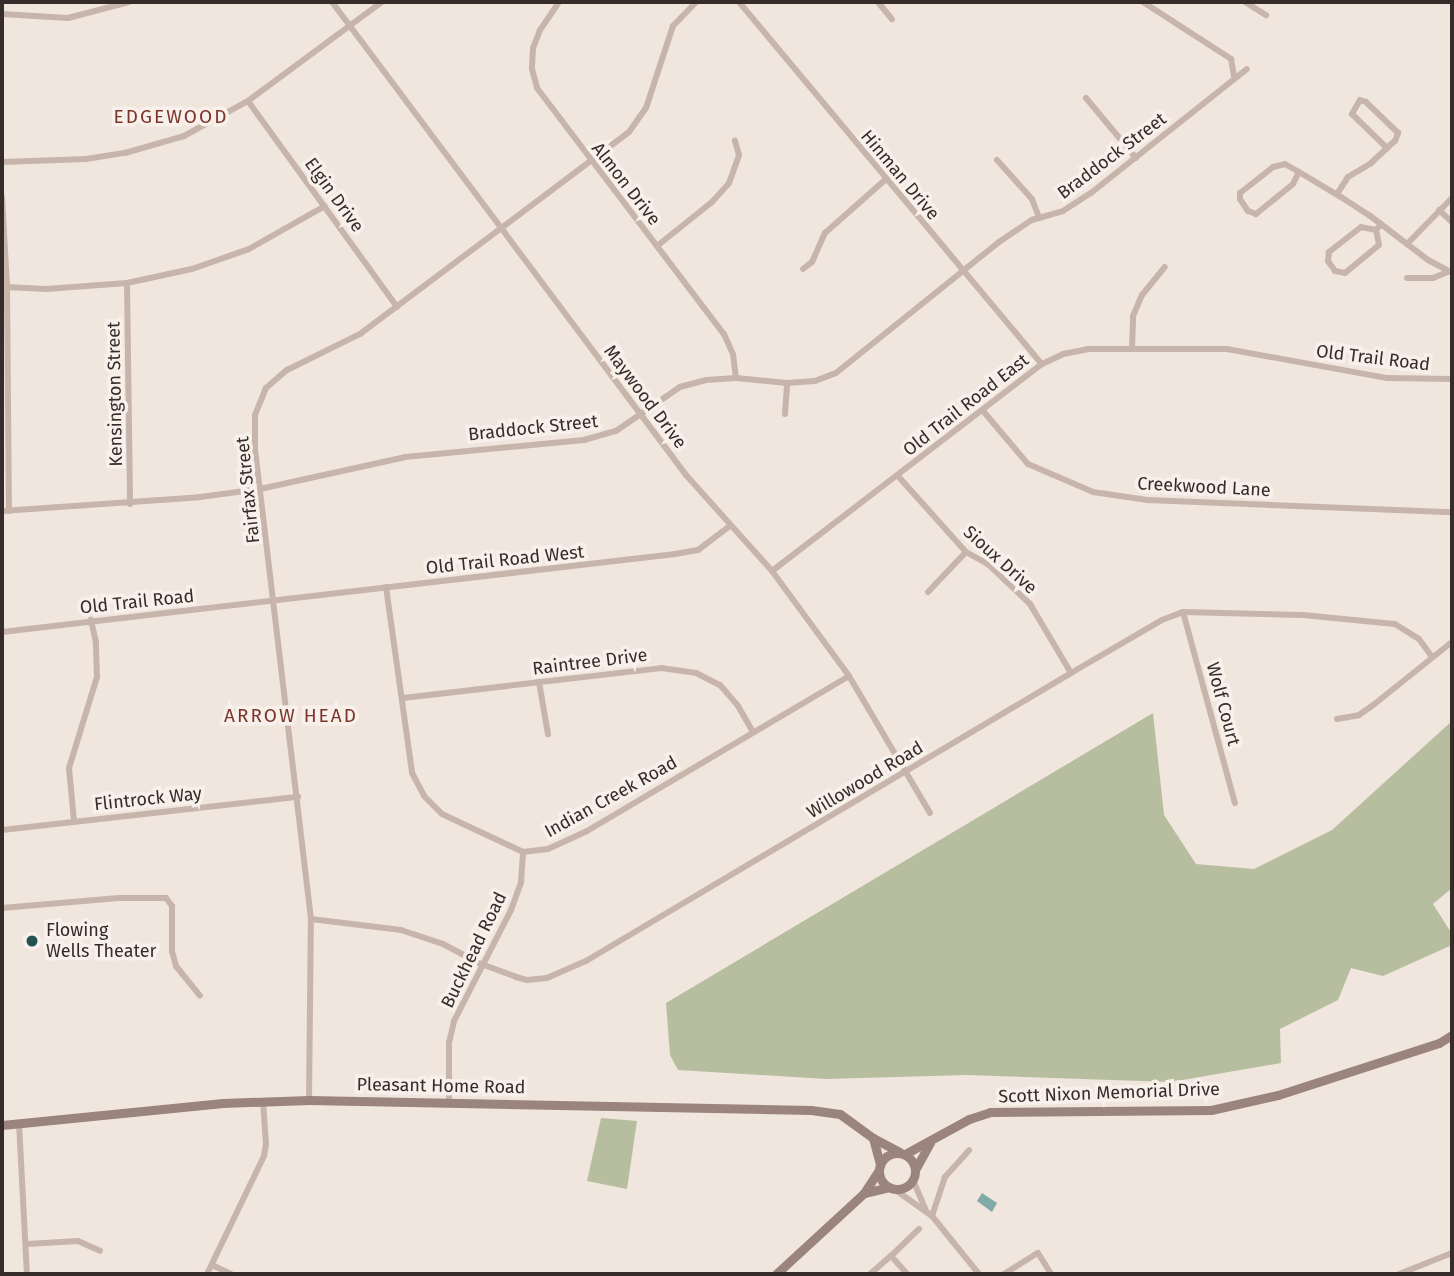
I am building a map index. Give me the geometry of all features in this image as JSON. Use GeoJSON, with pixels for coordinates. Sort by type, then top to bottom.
{"type":"FeatureCollection","features":[{"type":"Feature","properties":{"kind":"street"},"geometry":{"type":"LineString","coordinates":[[2,15],[68,18],[129,2]]}},
{"type":"Feature","properties":{"kind":"street","name":"Maywood Drive"},"geometry":{"type":"LineString","coordinates":[[332,2],[500,229],[643,414],[686,475],[772,571],[849,676],[930,813]]}},
{"type":"Feature","properties":{"kind":"street"},"geometry":{"type":"LineString","coordinates":[[2,162],[86,159],[161,144],[207,125],[248,101],[382,2]]}},
{"type":"Feature","properties":{"kind":"street","name":"Almon Drive"},"geometry":{"type":"LineString","coordinates":[[559,2],[534,43],[532,69],[541,96],[724,334],[733,354],[736,378]]}},
{"type":"Feature","properties":{"kind":"street","name":"Fairfax Street"},"geometry":{"type":"LineString","coordinates":[[309,1100],[311,919],[255,448],[255,415],[266,388],[286,370],[360,334],[592,162],[639,120],[650,97],[668,35],[686,10],[696,2]]}},
{"type":"Feature","properties":{"kind":"street","name":"Hinman Drive"},"geometry":{"type":"LineString","coordinates":[[739,2],[885,180],[1042,364]]}},
{"type":"Feature","properties":{"kind":"street"},"geometry":{"type":"LineString","coordinates":[[878,2],[892,19]]}},
{"type":"Feature","properties":{"kind":"street"},"geometry":{"type":"LineString","coordinates":[[1143,2],[1231,59],[1234,76]]}},
{"type":"Feature","properties":{"kind":"street"},"geometry":{"type":"LineString","coordinates":[[1245,2],[1266,15]]}},
{"type":"Feature","properties":{"kind":"street","name":"Braddock Street"},"geometry":{"type":"LineString","coordinates":[[5,511],[130,504],[260,489],[405,457],[598,438],[643,414],[680,387],[706,380],[736,378],[787,383],[815,381],[836,373],[999,242],[1039,217],[1063,211],[1136,158],[1234,76],[1247,69]]}},
{"type":"Feature","properties":{"kind":"street"},"geometry":{"type":"LineString","coordinates":[[1086,99],[1136,158]]}},
{"type":"Feature","properties":{"kind":"street"},"geometry":{"type":"LineString","coordinates":[[1337,194],[1348,177],[1387,148],[1395,141],[1398,132],[1366,102],[1360,100],[1352,114],[1387,148]]}},
{"type":"Feature","properties":{"kind":"street","name":"Elgin Drive"},"geometry":{"type":"LineString","coordinates":[[248,101],[397,307]]}},
{"type":"Feature","properties":{"kind":"street"},"geometry":{"type":"LineString","coordinates":[[657,246],[712,202],[729,183],[739,155],[735,141]]}},
{"type":"Feature","properties":{"kind":"street"},"geometry":{"type":"LineString","coordinates":[[997,160],[1032,199],[1039,217]]}},
{"type":"Feature","properties":{"kind":"street"},"geometry":{"type":"LineString","coordinates":[[1299,172],[1293,184],[1256,214],[1248,211],[1240,199],[1240,193],[1280,164],[1299,172],[1337,194],[1378,227],[1450,272]]}},
{"type":"Feature","properties":{"kind":"street"},"geometry":{"type":"LineString","coordinates":[[803,269],[811,262],[825,233],[885,180]]}},
{"type":"Feature","properties":{"kind":"street"},"geometry":{"type":"LineString","coordinates":[[2,197],[7,287],[5,511]]}},
{"type":"Feature","properties":{"kind":"street"},"geometry":{"type":"LineString","coordinates":[[1407,244],[1452,198]]}},
{"type":"Feature","properties":{"kind":"street"},"geometry":{"type":"LineString","coordinates":[[7,287],[46,289],[127,283],[192,269],[249,249],[325,206]]}},
{"type":"Feature","properties":{"kind":"street"},"geometry":{"type":"LineString","coordinates":[[1440,210],[1452,222]]}},
{"type":"Feature","properties":{"kind":"street"},"geometry":{"type":"LineString","coordinates":[[1361,227],[1378,227],[1379,245],[1345,273],[1335,271],[1328,261],[1329,252],[1361,227]]}},
{"type":"Feature","properties":{"kind":"street"},"geometry":{"type":"LineString","coordinates":[[1132,349],[1133,316],[1142,295],[1165,267]]}},
{"type":"Feature","properties":{"kind":"street"},"geometry":{"type":"LineString","coordinates":[[1407,278],[1433,278],[1450,272]]}},
{"type":"Feature","properties":{"kind":"street","name":"Kensington Street"},"geometry":{"type":"LineString","coordinates":[[127,283],[130,504]]}},
{"type":"Feature","properties":{"kind":"street","name":"Old Trail Road East"},"geometry":{"type":"LineString","coordinates":[[772,571],[984,412],[1042,364],[1062,354],[1088,349],[1227,349],[1292,362]]}},
{"type":"Feature","properties":{"kind":"street","name":"Old Trail Road"},"geometry":{"type":"LineString","coordinates":[[1292,362],[1387,378],[1452,379]]}},
{"type":"Feature","properties":{"kind":"street"},"geometry":{"type":"LineString","coordinates":[[785,414],[787,383]]}},
{"type":"Feature","properties":{"kind":"street","name":"Creekwood Lane"},"geometry":{"type":"LineString","coordinates":[[984,412],[1028,464],[1093,492],[1147,500],[1452,512]]}},
{"type":"Feature","properties":{"kind":"street","name":"Sioux Drive"},"geometry":{"type":"LineString","coordinates":[[898,476],[966,552],[988,564],[1030,604],[1071,673]]}},
{"type":"Feature","properties":{"kind":"street","name":"Old Trail Road West"},"geometry":{"type":"LineString","coordinates":[[275,599],[675,554],[698,550],[730,526]]}},
{"type":"Feature","properties":{"kind":"street"},"geometry":{"type":"LineString","coordinates":[[928,592],[966,552]]}},
{"type":"Feature","properties":{"kind":"street"},"geometry":{"type":"LineString","coordinates":[[386,587],[412,773],[424,796],[442,814],[523,852]]}},
{"type":"Feature","properties":{"kind":"street","name":"Old Trail Road"},"geometry":{"type":"LineString","coordinates":[[2,632],[275,599]]}},
{"type":"Feature","properties":{"kind":"street","name":"Willowood Road"},"geometry":{"type":"LineString","coordinates":[[311,919],[401,930],[443,944],[481,964],[527,980],[547,978],[586,961],[1071,673],[1162,620],[1183,612],[1303,615],[1395,624],[1419,639],[1432,657]]}},
{"type":"Feature","properties":{"kind":"street","name":"Wolf Court"},"geometry":{"type":"LineString","coordinates":[[1183,612],[1235,803]]}},
{"type":"Feature","properties":{"kind":"street"},"geometry":{"type":"LineString","coordinates":[[74,821],[69,768],[97,677],[96,642],[91,620]]}},
{"type":"Feature","properties":{"kind":"street"},"geometry":{"type":"LineString","coordinates":[[1337,719],[1359,715],[1373,706],[1452,642]]}},
{"type":"Feature","properties":{"kind":"street","name":"Raintree Drive"},"geometry":{"type":"LineString","coordinates":[[403,698],[661,668],[696,673],[720,685],[738,706],[753,732]]}},
{"type":"Feature","properties":{"kind":"street","name":"Indian Creek Road"},"geometry":{"type":"LineString","coordinates":[[523,852],[548,849],[587,831],[849,676]]}},
{"type":"Feature","properties":{"kind":"street"},"geometry":{"type":"LineString","coordinates":[[539,682],[548,734]]}},
{"type":"Feature","properties":{"kind":"street"},"geometry":{"type":"LineString","coordinates":[[230,709],[240,716],[288,710]]}},
{"type":"Feature","properties":{"kind":"street","name":"Flintrock Way"},"geometry":{"type":"LineString","coordinates":[[2,830],[298,797]]}},
{"type":"Feature","properties":{"kind":"street","name":"Buckhead Road"},"geometry":{"type":"LineString","coordinates":[[449,1101],[449,1043],[454,1021],[511,910],[521,881],[523,852]]}},
{"type":"Feature","properties":{"kind":"street"},"geometry":{"type":"LineString","coordinates":[[2,908],[136,897],[166,898],[172,906],[172,951],[176,966],[200,996]]}},
{"type":"Feature","properties":{"kind":"street","name":"Scott Nixon Memorial Drive"},"geometry":{"type":"LineString","coordinates":[[902,1153],[931,1142],[969,1119],[990,1112],[1211,1110],[1278,1095],[1438,1043],[1452,1035]]}},
{"type":"Feature","properties":{"kind":"street","name":"Pleasant Home Road"},"geometry":{"type":"LineString","coordinates":[[2,1125],[263,1101],[309,1100],[826,1111],[853,1121],[873,1138],[902,1153]]}},
{"type":"Feature","properties":{"kind":"street"},"geometry":{"type":"LineString","coordinates":[[207,1274],[264,1156],[267,1144],[263,1101]]}},
{"type":"Feature","properties":{"kind":"street"},"geometry":{"type":"LineString","coordinates":[[19,1123],[27,1274]]}},
{"type":"Feature","properties":{"kind":"street"},"geometry":{"type":"LineString","coordinates":[[873,1138],[883,1182],[929,1214]]}},
{"type":"Feature","properties":{"kind":"street","name":"Scott Nixon Memorial Drive"},"geometry":{"type":"LineString","coordinates":[[916,1168],[931,1142]]}},
{"type":"Feature","properties":{"kind":"street"},"geometry":{"type":"LineString","coordinates":[[929,1214],[945,1177],[969,1150]]}},
{"type":"Feature","properties":{"kind":"street"},"geometry":{"type":"LineString","coordinates":[[776,1274],[864,1193],[887,1156],[902,1153],[916,1168],[913,1180],[904,1188],[864,1193]]}},
{"type":"Feature","properties":{"kind":"street"},"geometry":{"type":"LineString","coordinates":[[913,1180],[929,1214],[979,1274]]}},
{"type":"Feature","properties":{"kind":"street"},"geometry":{"type":"LineString","coordinates":[[870,1274],[919,1229]]}},
{"type":"Feature","properties":{"kind":"street"},"geometry":{"type":"LineString","coordinates":[[27,1244],[78,1241],[100,1251]]}},
{"type":"Feature","properties":{"kind":"street"},"geometry":{"type":"LineString","coordinates":[[1003,1274],[1038,1252],[1051,1274]]}},
{"type":"Feature","properties":{"kind":"street"},"geometry":{"type":"LineString","coordinates":[[1399,1274],[1452,1253]]}},
{"type":"Feature","properties":{"kind":"street"},"geometry":{"type":"LineString","coordinates":[[891,1256],[907,1274]]}},
{"type":"Feature","properties":{"kind":"street"},"geometry":{"type":"LineString","coordinates":[[212,1265],[231,1274]]}},
{"type":"Feature","properties":{"kind":"green space"},"geometry":{"type":"Polygon","coordinates":[[[1153,713],[1164,815],[1196,864],[1254,869],[1332,830],[1452,721],[1452,888],[1433,904],[1452,934],[1452,945],[1383,976],[1351,968],[1338,1000],[1280,1029],[1281,1063],[1171,1082],[967,1075],[826,1079],[678,1070],[670,1055],[666,1003],[1153,713]]]}},
{"type":"Feature","properties":{"kind":"green space"},"geometry":{"type":"Polygon","coordinates":[[[601,1118],[637,1121],[627,1189],[587,1181],[601,1118]]]}},
{"type":"Feature","properties":{"kind":"water"},"geometry":{"type":"Polygon","coordinates":[[[982,1193],[997,1203],[992,1212],[977,1201],[982,1193]]]}},
{"type":"Feature","properties":{"kind":"place","name":"Flowing Wells Theater"},"geometry":{"type":"Point","coordinates":[32,941]}},
{"type":"Feature","properties":{"kind":"district","name":"EDGEWOOD"},"geometry":{"type":"Point","coordinates":[171,117]}},
{"type":"Feature","properties":{"kind":"district","name":"ARROW HEAD"},"geometry":{"type":"Point","coordinates":[291,716]}}]}
